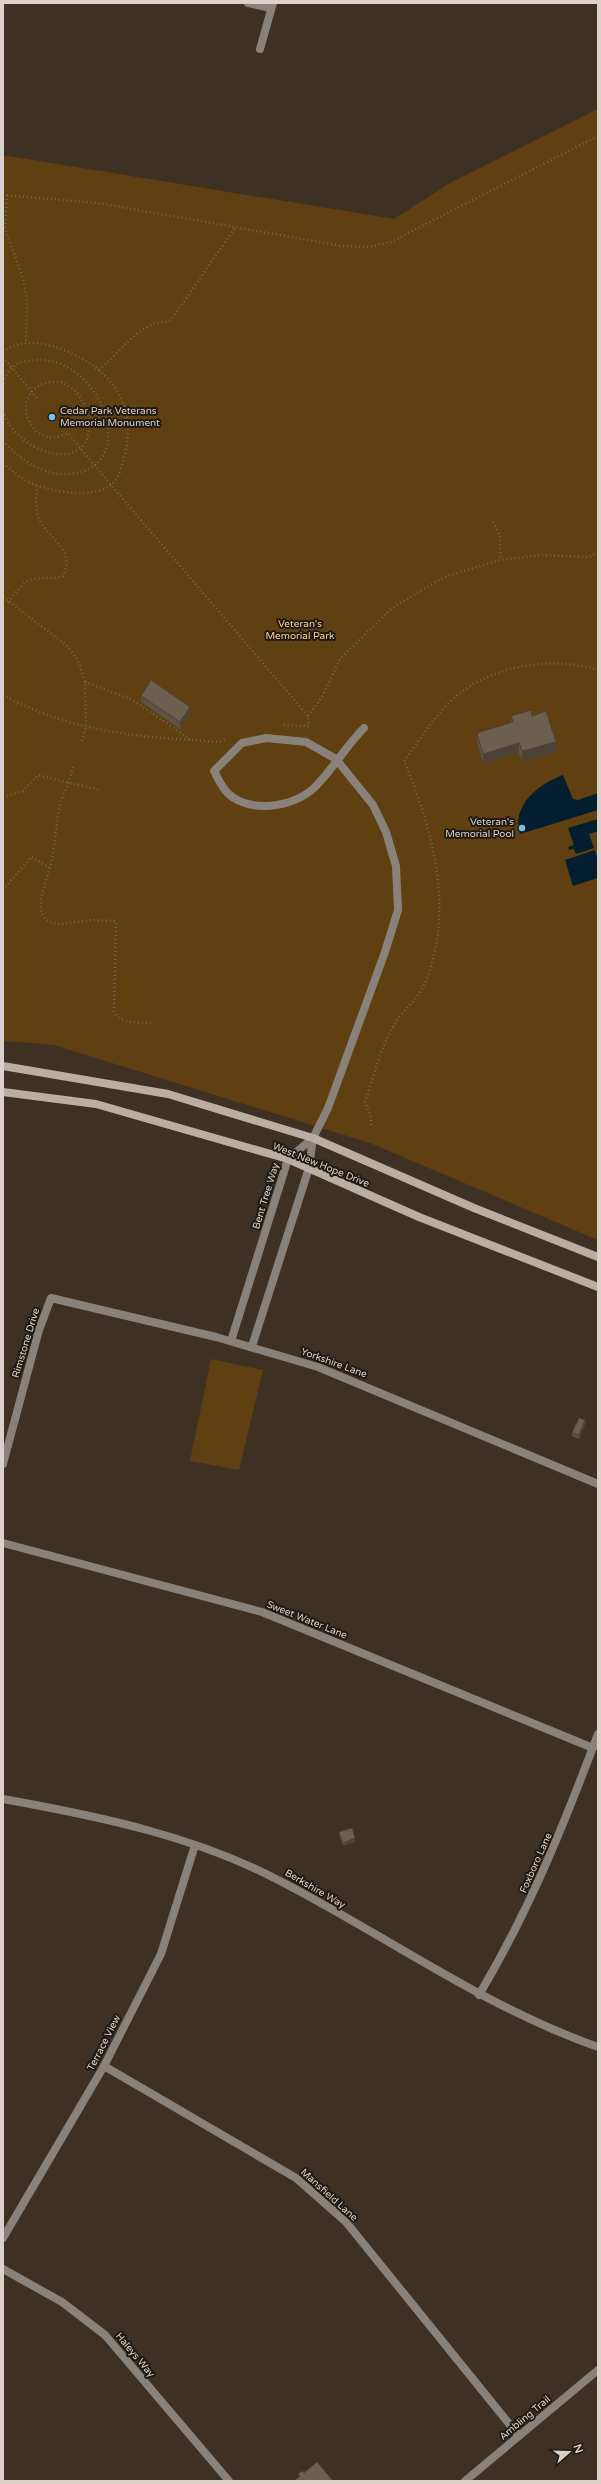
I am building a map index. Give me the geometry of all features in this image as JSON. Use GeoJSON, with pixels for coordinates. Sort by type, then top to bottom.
{"type":"FeatureCollection","features":[{"type":"Feature","properties":{"kind":"main road","name":"West New Hope Drive"},"geometry":{"type":"LineString","coordinates":[[3,1066],[20,1067],[168,1094],[313,1138],[474,1208],[598,1257]]}},
{"type":"Feature","properties":{"kind":"main road","name":"West New Hope Drive"},"geometry":{"type":"LineString","coordinates":[[3,1092],[96,1104],[288,1160],[419,1217],[598,1287]]}},
{"type":"Feature","properties":{"kind":"street"},"geometry":{"type":"LineString","coordinates":[[248,3],[272,5],[260,49]]}},
{"type":"Feature","properties":{"kind":"street"},"geometry":{"type":"LineString","coordinates":[[252,1346],[309,1168],[313,1138],[328,1108],[385,952],[398,910],[396,866],[386,832],[373,805],[336,759],[306,742],[266,738],[242,743],[214,771],[225,791],[246,804],[272,806],[294,800],[314,788],[336,759],[364,728]]}},
{"type":"Feature","properties":{"kind":"street","name":"Bent Tree Way"},"geometry":{"type":"LineString","coordinates":[[231,1341],[288,1160],[313,1138]]}},
{"type":"Feature","properties":{"kind":"street","name":"Yorkshire Lane"},"geometry":{"type":"LineString","coordinates":[[51,1298],[252,1346],[318,1367],[376,1389],[598,1484]]}},
{"type":"Feature","properties":{"kind":"street","name":"Rimstone Drive"},"geometry":{"type":"LineString","coordinates":[[3,1464],[39,1330],[51,1298]]}},
{"type":"Feature","properties":{"kind":"street","name":"Sweet Water Lane"},"geometry":{"type":"LineString","coordinates":[[3,1543],[262,1612],[593,1748]]}},
{"type":"Feature","properties":{"kind":"street","name":"Foxboro Lane"},"geometry":{"type":"LineString","coordinates":[[479,1995],[522,1920],[559,1838],[598,1734]]}},
{"type":"Feature","properties":{"kind":"street","name":"Berkshire Way"},"geometry":{"type":"LineString","coordinates":[[3,1799],[162,1833],[196,1845],[280,1880],[479,1995],[566,2036],[598,2047]]}},
{"type":"Feature","properties":{"kind":"street","name":"Terrace View"},"geometry":{"type":"LineString","coordinates":[[3,2238],[104,2066],[161,1954],[196,1845]]}},
{"type":"Feature","properties":{"kind":"street","name":"Mansfield Lane"},"geometry":{"type":"LineString","coordinates":[[104,2066],[296,2178],[341,2217],[424,2316],[519,2436]]}},
{"type":"Feature","properties":{"kind":"street","name":"Haleys Way"},"geometry":{"type":"LineString","coordinates":[[3,2269],[62,2302],[105,2335],[229,2481]]}},
{"type":"Feature","properties":{"kind":"street","name":"Ambling Trail"},"geometry":{"type":"LineString","coordinates":[[464,2481],[598,2370]]}},
{"type":"Feature","properties":{"kind":"path"},"geometry":{"type":"LineString","coordinates":[[3,195],[98,203],[342,246],[368,247],[390,242],[598,136]]}},
{"type":"Feature","properties":{"kind":"path"},"geometry":{"type":"LineString","coordinates":[[7,195],[5,228],[24,282],[27,301],[26,343]]}},
{"type":"Feature","properties":{"kind":"path"},"geometry":{"type":"LineString","coordinates":[[99,370],[122,346],[144,330],[155,323],[171,320],[235,228]]}},
{"type":"Feature","properties":{"kind":"path"},"geometry":{"type":"LineString","coordinates":[[3,352],[19,343],[26,343],[54,347],[89,361],[99,370],[119,394],[126,409],[129,425],[122,465],[117,479],[111,485],[97,492],[83,494],[61,491],[37,485],[26,481],[3,463]]}},
{"type":"Feature","properties":{"kind":"path"},"geometry":{"type":"LineString","coordinates":[[3,358],[37,398]]}},
{"type":"Feature","properties":{"kind":"path"},"geometry":{"type":"LineString","coordinates":[[3,383],[11,367],[34,360],[54,362],[75,371],[93,388],[108,425],[108,445],[96,467],[84,472],[67,475],[48,471],[29,464],[15,455],[3,441]]}},
{"type":"Feature","properties":{"kind":"path"},"geometry":{"type":"LineString","coordinates":[[3,411],[10,428],[24,442],[41,451],[62,456],[80,447],[87,438],[89,428],[85,408],[76,393],[63,384],[45,380],[28,387],[24,392]]}},
{"type":"Feature","properties":{"kind":"path"},"geometry":{"type":"LineString","coordinates":[[22,412],[31,427],[41,435],[49,438],[58,438],[68,433],[308,716],[309,726],[277,725]]}},
{"type":"Feature","properties":{"kind":"path"},"geometry":{"type":"LineString","coordinates":[[8,602],[26,582],[33,579],[58,578],[63,576],[68,562],[66,553],[44,526],[38,516],[37,485]]}},
{"type":"Feature","properties":{"kind":"path"},"geometry":{"type":"LineString","coordinates":[[493,522],[500,536],[500,560]]}},
{"type":"Feature","properties":{"kind":"path"},"geometry":{"type":"LineString","coordinates":[[308,716],[322,697],[340,659],[392,608],[444,577],[500,560],[542,556],[589,557],[598,552]]}},
{"type":"Feature","properties":{"kind":"path"},"geometry":{"type":"LineString","coordinates":[[3,597],[66,645],[78,660],[85,682],[86,728],[81,743]]}},
{"type":"Feature","properties":{"kind":"path"},"geometry":{"type":"LineString","coordinates":[[371,1125],[365,1101],[392,1028],[425,985],[430,969],[440,910],[437,872],[430,833],[421,800],[404,761],[451,700],[480,681],[521,667],[548,663],[572,665],[598,670]]}},
{"type":"Feature","properties":{"kind":"path"},"geometry":{"type":"LineString","coordinates":[[85,682],[133,700],[191,740]]}},
{"type":"Feature","properties":{"kind":"path"},"geometry":{"type":"LineString","coordinates":[[3,695],[22,705],[86,728],[119,735],[222,742],[229,738]]}},
{"type":"Feature","properties":{"kind":"path"},"geometry":{"type":"LineString","coordinates":[[73,767],[69,782],[60,802],[50,868],[42,898],[41,912],[45,919],[61,924],[92,920],[116,921],[114,1011],[116,1016],[127,1021],[150,1023]]}},
{"type":"Feature","properties":{"kind":"path"},"geometry":{"type":"LineString","coordinates":[[3,797],[23,791],[38,775],[99,790]]}},
{"type":"Feature","properties":{"kind":"path"},"geometry":{"type":"LineString","coordinates":[[3,890],[31,857],[50,868]]}},
{"type":"Feature","properties":{"kind":"green space","name":"Veteran's Memorial Park"},"geometry":{"type":"Polygon","coordinates":[[[598,109],[598,1240],[370,1143],[54,1045],[3,1041],[3,155],[394,219],[450,183],[598,109]]]}},
{"type":"Feature","properties":{"kind":"green space"},"geometry":{"type":"Polygon","coordinates":[[[211,1359],[263,1370],[239,1470],[190,1461],[211,1359]]]}},
{"type":"Feature","properties":{"kind":"water"},"geometry":{"type":"Polygon","coordinates":[[[563,775],[573,799],[578,800],[598,793],[598,810],[520,834],[518,824],[523,805],[536,790],[563,775]]]}},
{"type":"Feature","properties":{"kind":"water"},"geometry":{"type":"Polygon","coordinates":[[[598,819],[598,831],[589,834],[594,848],[576,854],[574,849],[569,850],[568,847],[574,845],[568,828],[598,819]]]}},
{"type":"Feature","properties":{"kind":"water"},"geometry":{"type":"Polygon","coordinates":[[[595,850],[598,861],[598,878],[573,886],[565,860],[595,850]]]}},
{"type":"Feature","properties":{"kind":"building"},"geometry":{"type":"Polygon","coordinates":[[[151,680],[190,707],[180,722],[141,696],[151,680]]]}},
{"type":"Feature","properties":{"kind":"building"},"geometry":{"type":"Polygon","coordinates":[[[531,710],[532,716],[546,711],[556,742],[522,751],[519,743],[483,754],[477,733],[513,722],[511,716],[531,710]]]}},
{"type":"Feature","properties":{"kind":"building"},"geometry":{"type":"Polygon","coordinates":[[[579,1418],[585,1420],[579,1435],[572,1433],[579,1418]]]}},
{"type":"Feature","properties":{"kind":"building"},"geometry":{"type":"Polygon","coordinates":[[[352,1828],[355,1838],[343,1843],[339,1832],[352,1828]]]}},
{"type":"Feature","properties":{"kind":"building"},"geometry":{"type":"Polygon","coordinates":[[[317,2462],[333,2481],[294,2481],[300,2476],[298,2474],[302,2471],[304,2473],[317,2462]]]}},
{"type":"Feature","properties":{"kind":"place","name":"Cedar Park Veterans Memorial Monument"},"geometry":{"type":"Point","coordinates":[52,417]}},
{"type":"Feature","properties":{"kind":"place","name":"Veteran's Memorial Pool"},"geometry":{"type":"Point","coordinates":[522,828]}}]}
